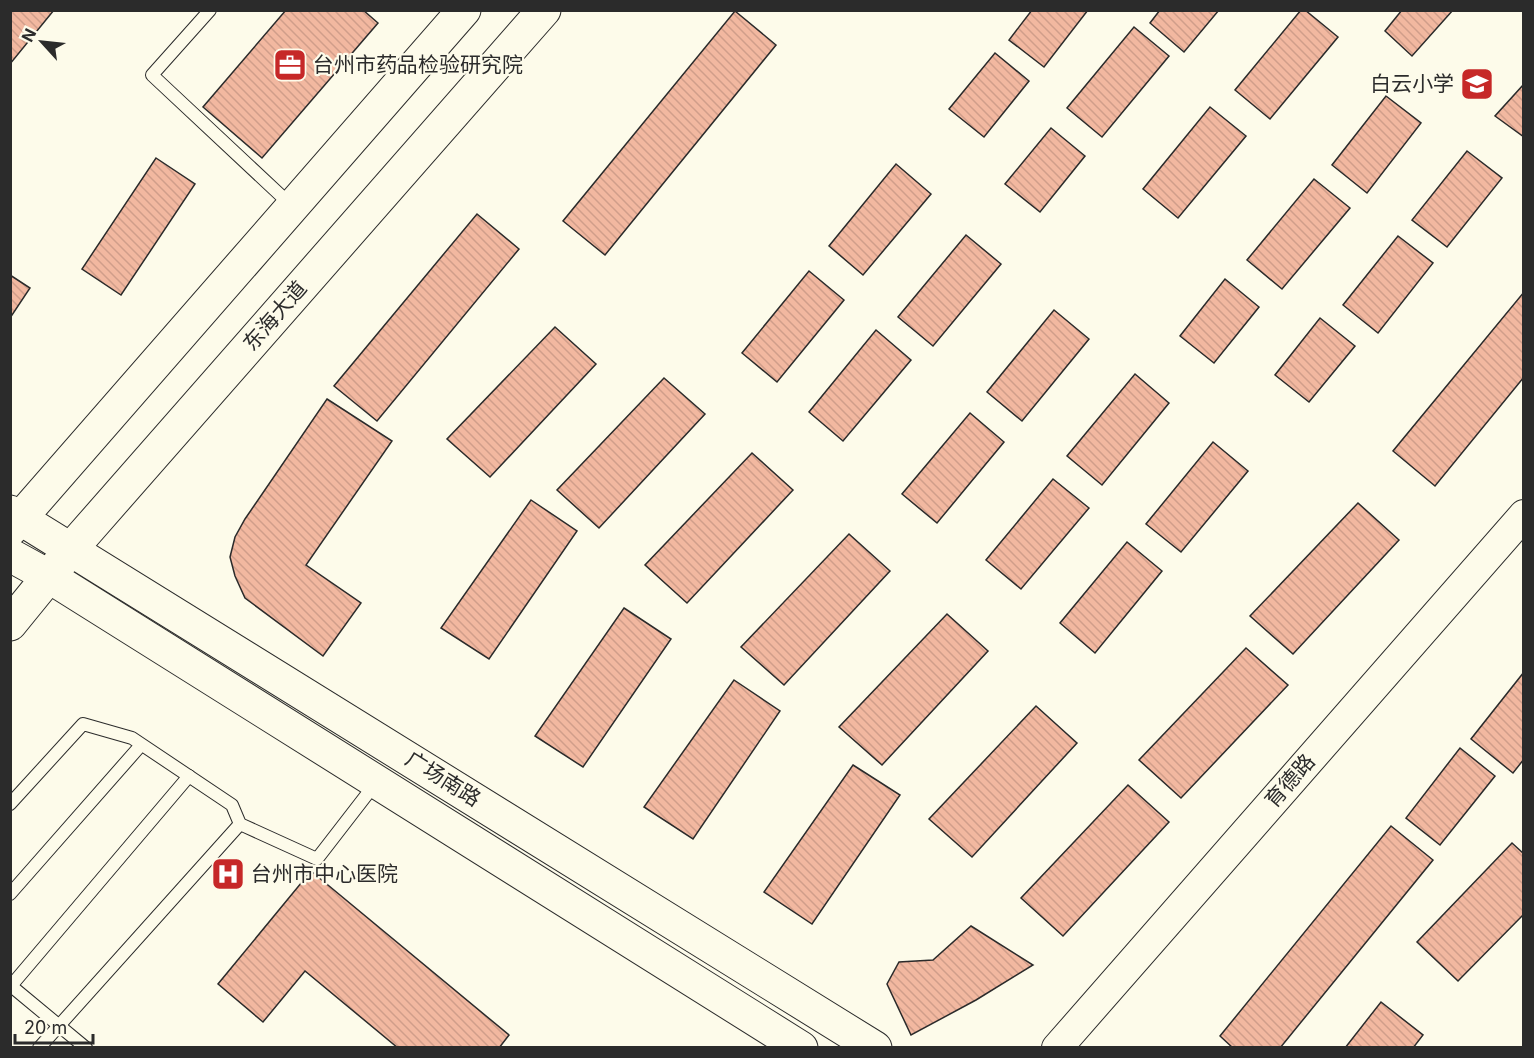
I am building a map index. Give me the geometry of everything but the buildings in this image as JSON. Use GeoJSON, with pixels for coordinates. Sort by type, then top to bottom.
{"type":"FeatureCollection","features":[{"type":"Feature","properties":{"kind":"main road"},"geometry":{"type":"LineString","coordinates":[[14,520],[464,10]]}},
{"type":"Feature","properties":{"kind":"main road","name":"东海大道"},"geometry":{"type":"LineString","coordinates":[[10,624],[71,549],[544,10]]}},
{"type":"Feature","properties":{"kind":"main road","name":"广场南路"},"geometry":{"type":"LineString","coordinates":[[14,520],[71,549],[875,1047]]}},
{"type":"Feature","properties":{"kind":"main road","name":"广场南路"},"geometry":{"type":"LineString","coordinates":[[10,555],[50,577],[801,1047]]}},
{"type":"Feature","properties":{"kind":"street","name":"育德路"},"geometry":{"type":"LineString","coordinates":[[1057,1047],[1524,515]]}},
{"type":"Feature","properties":{"kind":"lane"},"geometry":{"type":"LineString","coordinates":[[210,10],[152,75],[293,206]]}},
{"type":"Feature","properties":{"kind":"lane"},"geometry":{"type":"LineString","coordinates":[[10,804],[83,724],[132,738],[232,804],[240,824],[317,859],[377,782]]}},
{"type":"Feature","properties":{"kind":"lane"},"geometry":{"type":"LineString","coordinates":[[10,894],[141,745]]}},
{"type":"Feature","properties":{"kind":"lane"},"geometry":{"type":"LineString","coordinates":[[86,1047],[11,986],[189,776]]}},
{"type":"Feature","properties":{"kind":"lane"},"geometry":{"type":"LineString","coordinates":[[39,1047],[240,824]]}},
{"type":"Feature","properties":{"kind":"place","name":"台州市药品检验研究院"},"geometry":{"type":"Point","coordinates":[290,65]}},
{"type":"Feature","properties":{"kind":"place","name":"白云小学"},"geometry":{"type":"Point","coordinates":[1477,84]}},
{"type":"Feature","properties":{"kind":"place","name":"台州市中心医院"},"geometry":{"type":"Point","coordinates":[228,874]}}]}
